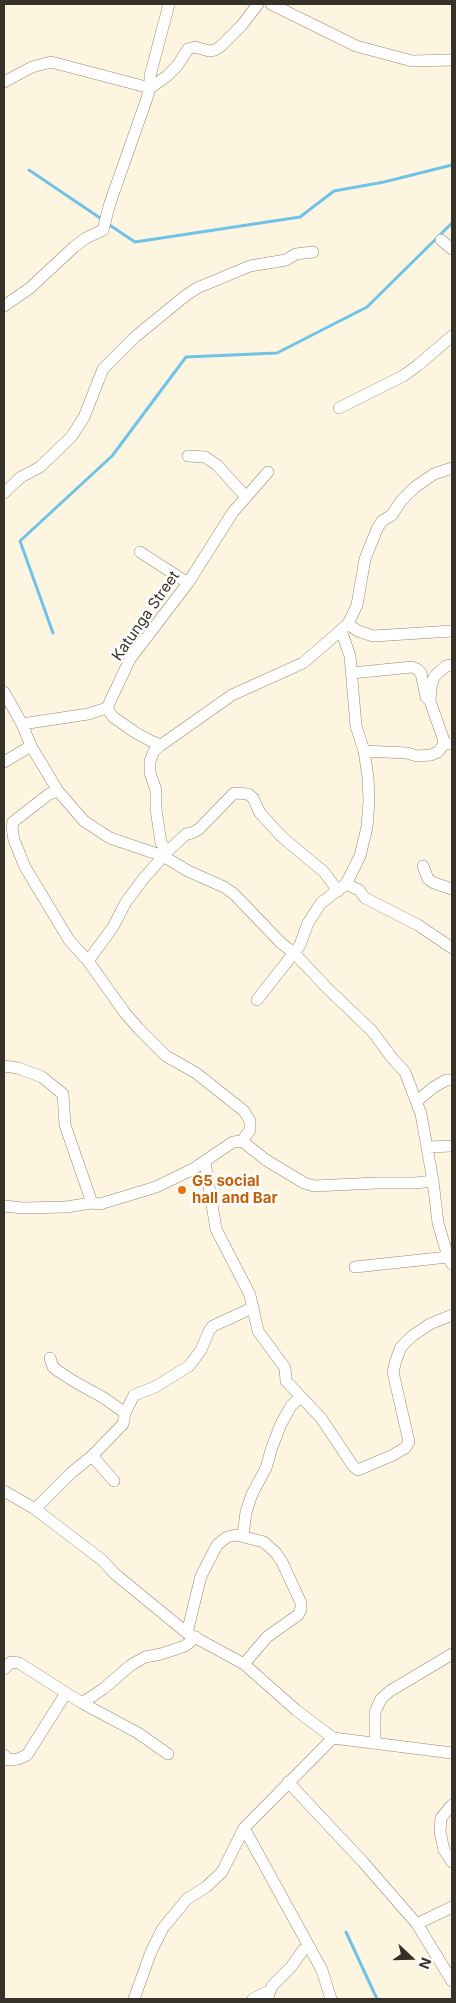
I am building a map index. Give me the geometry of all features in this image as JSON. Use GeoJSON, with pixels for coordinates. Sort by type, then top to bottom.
{"type":"FeatureCollection","features":[{"type":"Feature","properties":{"kind":"street"},"geometry":{"type":"LineString","coordinates":[[4,306],[30,288],[74,247],[102,230],[150,88],[150,76],[169,4]]}},
{"type":"Feature","properties":{"kind":"street"},"geometry":{"type":"LineString","coordinates":[[4,82],[32,67],[50,62],[150,88],[168,76],[188,49],[195,47],[209,51],[215,50],[242,25],[258,4]]}},
{"type":"Feature","properties":{"kind":"street"},"geometry":{"type":"LineString","coordinates":[[271,4],[356,46],[412,61],[452,60]]}},
{"type":"Feature","properties":{"kind":"street"},"geometry":{"type":"LineString","coordinates":[[442,240],[452,249]]}},
{"type":"Feature","properties":{"kind":"street"},"geometry":{"type":"LineString","coordinates":[[4,493],[21,477],[40,467],[72,436],[84,416],[103,369],[135,337],[185,296],[197,288],[250,266],[286,260],[296,254],[313,252]]}},
{"type":"Feature","properties":{"kind":"street"},"geometry":{"type":"LineString","coordinates":[[339,408],[403,376],[452,336]]}},
{"type":"Feature","properties":{"kind":"street"},"geometry":{"type":"LineString","coordinates":[[188,456],[205,457],[217,465],[246,497]]}},
{"type":"Feature","properties":{"kind":"street"},"geometry":{"type":"LineString","coordinates":[[165,854],[161,843],[156,808],[156,790],[150,773],[150,761],[154,751],[232,695],[303,663],[344,627],[357,605],[365,559],[382,521],[392,515],[415,487],[434,474],[452,468]]}},
{"type":"Feature","properties":{"kind":"street","name":"Katunga Street"},"geometry":{"type":"LineString","coordinates":[[107,708],[130,658],[188,583],[233,512],[268,472]]}},
{"type":"Feature","properties":{"kind":"street"},"geometry":{"type":"LineString","coordinates":[[140,552],[188,583]]}},
{"type":"Feature","properties":{"kind":"street"},"geometry":{"type":"LineString","coordinates":[[344,627],[373,636],[452,631]]}},
{"type":"Feature","properties":{"kind":"street"},"geometry":{"type":"LineString","coordinates":[[257,1000],[300,945],[308,923],[321,903],[342,887],[360,856],[367,827],[368,777],[364,751],[356,726],[352,673],[344,627]]}},
{"type":"Feature","properties":{"kind":"street"},"geometry":{"type":"LineString","coordinates":[[352,673],[412,666],[417,669],[421,673],[426,697],[430,701],[448,744],[431,755],[417,756],[399,752],[364,751]]}},
{"type":"Feature","properties":{"kind":"street"},"geometry":{"type":"LineString","coordinates":[[430,701],[434,677],[446,666],[452,666]]}},
{"type":"Feature","properties":{"kind":"street"},"geometry":{"type":"LineString","coordinates":[[4,692],[22,724],[31,746],[58,791],[84,820],[110,838],[165,854],[188,871],[224,887],[234,894],[281,943],[294,953],[372,1031],[405,1072],[417,1101],[433,1181],[438,1224],[450,1260],[354,1268]]}},
{"type":"Feature","properties":{"kind":"street"},"geometry":{"type":"LineString","coordinates":[[22,724],[88,714],[107,708],[113,717],[136,733],[151,742],[161,745]]}},
{"type":"Feature","properties":{"kind":"street"},"geometry":{"type":"LineString","coordinates":[[4,762],[31,746]]}},
{"type":"Feature","properties":{"kind":"street"},"geometry":{"type":"LineString","coordinates":[[58,791],[49,794],[13,822],[14,840],[25,867],[69,940],[88,961],[125,1013],[166,1056],[196,1073],[244,1110],[250,1121],[250,1130],[242,1141]]}},
{"type":"Feature","properties":{"kind":"street"},"geometry":{"type":"LineString","coordinates":[[88,961],[112,927],[130,896],[165,854],[186,834],[199,829],[234,793],[248,794],[253,798],[260,813],[282,837],[342,887],[359,890],[365,898],[418,925],[452,948]]}},
{"type":"Feature","properties":{"kind":"street"},"geometry":{"type":"LineString","coordinates":[[423,866],[428,879],[434,884],[452,889]]}},
{"type":"Feature","properties":{"kind":"street"},"geometry":{"type":"LineString","coordinates":[[4,1066],[18,1068],[42,1077],[63,1094],[65,1125],[92,1203]]}},
{"type":"Feature","properties":{"kind":"street"},"geometry":{"type":"LineString","coordinates":[[417,1101],[434,1087],[446,1080],[452,1080]]}},
{"type":"Feature","properties":{"kind":"street"},"geometry":{"type":"LineString","coordinates":[[4,1206],[23,1208],[100,1204],[156,1187],[205,1162],[233,1142],[242,1141],[266,1160],[304,1183],[314,1186],[369,1183],[415,1184],[433,1181]]}},
{"type":"Feature","properties":{"kind":"street"},"geometry":{"type":"LineString","coordinates":[[427,1146],[452,1146]]}},
{"type":"Feature","properties":{"kind":"street"},"geometry":{"type":"LineString","coordinates":[[205,1162],[216,1229],[250,1295],[258,1331],[286,1368],[286,1381],[321,1418],[353,1466],[358,1470],[406,1448],[409,1442],[393,1372],[401,1347],[430,1324],[452,1315]]}},
{"type":"Feature","properties":{"kind":"street"},"geometry":{"type":"LineString","coordinates":[[35,1509],[71,1472],[92,1456],[123,1424],[134,1394],[155,1387],[189,1366],[201,1350],[208,1331],[213,1326],[252,1308]]}},
{"type":"Feature","properties":{"kind":"street"},"geometry":{"type":"LineString","coordinates":[[50,1358],[53,1367],[58,1371],[126,1413]]}},
{"type":"Feature","properties":{"kind":"street"},"geometry":{"type":"LineString","coordinates":[[244,1536],[246,1512],[252,1494],[266,1468],[281,1424],[291,1406],[300,1397]]}},
{"type":"Feature","properties":{"kind":"street"},"geometry":{"type":"LineString","coordinates":[[92,1456],[114,1481]]}},
{"type":"Feature","properties":{"kind":"street"},"geometry":{"type":"LineString","coordinates":[[4,1491],[35,1509],[102,1560],[114,1574],[192,1635],[244,1664],[296,1710],[333,1738],[452,1753]]}},
{"type":"Feature","properties":{"kind":"street"},"geometry":{"type":"LineString","coordinates":[[82,1703],[145,1657],[185,1646],[192,1635],[202,1576],[217,1545],[227,1537],[244,1536],[264,1542],[276,1553],[294,1587],[301,1609],[298,1615],[267,1637],[244,1664]]}},
{"type":"Feature","properties":{"kind":"street"},"geometry":{"type":"LineString","coordinates":[[375,1743],[375,1712],[381,1699],[390,1691],[452,1654]]}},
{"type":"Feature","properties":{"kind":"street"},"geometry":{"type":"LineString","coordinates":[[5,1665],[11,1662],[19,1663],[82,1703],[138,1733],[168,1754]]}},
{"type":"Feature","properties":{"kind":"street"},"geometry":{"type":"LineString","coordinates":[[4,1755],[8,1760],[18,1759],[27,1754],[66,1693]]}},
{"type":"Feature","properties":{"kind":"street"},"geometry":{"type":"LineString","coordinates":[[134,1999],[151,1952],[163,1928],[187,1899],[206,1888],[222,1872],[244,1828],[333,1738]]}},
{"type":"Feature","properties":{"kind":"street"},"geometry":{"type":"LineString","coordinates":[[288,1782],[363,1862],[417,1924],[452,1981]]}},
{"type":"Feature","properties":{"kind":"street"},"geometry":{"type":"LineString","coordinates":[[452,1805],[441,1818],[440,1832],[444,1850],[452,1862]]}},
{"type":"Feature","properties":{"kind":"street"},"geometry":{"type":"LineString","coordinates":[[244,1828],[322,1970],[331,1999]]}},
{"type":"Feature","properties":{"kind":"street"},"geometry":{"type":"LineString","coordinates":[[417,1924],[452,1907]]}},
{"type":"Feature","properties":{"kind":"street"},"geometry":{"type":"LineString","coordinates":[[253,1999],[268,1995],[303,1950]]}},
{"type":"Feature","properties":{"kind":"waterway"},"geometry":{"type":"LineString","coordinates":[[108,224],[135,242],[300,217],[334,191],[384,182],[452,165]]}},
{"type":"Feature","properties":{"kind":"waterway"},"geometry":{"type":"LineString","coordinates":[[29,170],[103,220]]}},
{"type":"Feature","properties":{"kind":"waterway"},"geometry":{"type":"LineString","coordinates":[[53,633],[20,541],[112,456],[186,357],[277,353],[367,307],[452,223]]}},
{"type":"Feature","properties":{"kind":"waterway"},"geometry":{"type":"LineString","coordinates":[[346,1932],[377,1999]]}},
{"type":"Feature","properties":{"kind":"place","name":"G5 social hall and Bar"},"geometry":{"type":"Point","coordinates":[182,1190]}}]}
